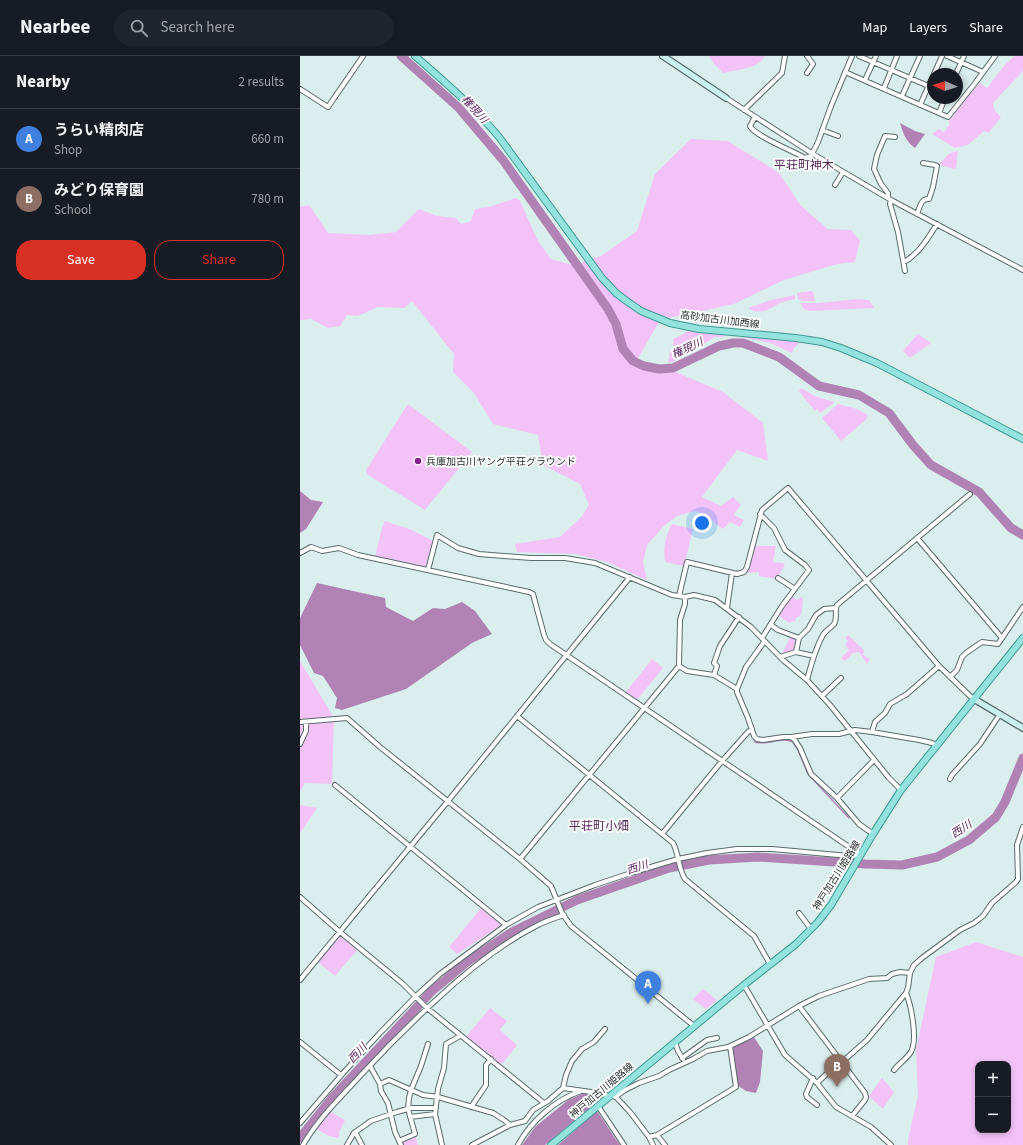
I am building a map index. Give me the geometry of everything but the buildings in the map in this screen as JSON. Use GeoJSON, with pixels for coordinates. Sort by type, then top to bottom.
{"type":"FeatureCollection","features":[{"type":"Feature","properties":{"kind":"main road","name":"高砂加古川加西線"},"geometry":{"type":"LineString","coordinates":[[415,56],[481,116],[499,137],[602,278],[616,293],[641,311],[670,323],[692,328],[796,338],[822,342],[841,348],[877,363],[1023,439]]}},
{"type":"Feature","properties":{"kind":"main road","name":"神戸加古川姫路線"},"geometry":{"type":"LineString","coordinates":[[551,1145],[598,1106],[612,1097],[694,1026],[796,944],[811,929],[831,905],[901,790],[1023,638]]}},
{"type":"Feature","properties":{"kind":"street"},"geometry":{"type":"LineString","coordinates":[[300,89],[328,107],[363,56]]}},
{"type":"Feature","properties":{"kind":"street"},"geometry":{"type":"LineString","coordinates":[[663,56],[744,110],[843,172],[889,199],[1023,270]]}},
{"type":"Feature","properties":{"kind":"street"},"geometry":{"type":"LineString","coordinates":[[744,110],[782,73],[785,56]]}},
{"type":"Feature","properties":{"kind":"street"},"geometry":{"type":"LineString","coordinates":[[807,56],[813,64],[807,73]]}},
{"type":"Feature","properties":{"kind":"street"},"geometry":{"type":"LineString","coordinates":[[755,117],[750,128],[755,132],[805,158],[810,157],[813,154],[852,56]]}},
{"type":"Feature","properties":{"kind":"street"},"geometry":{"type":"LineString","coordinates":[[859,56],[927,86]]}},
{"type":"Feature","properties":{"kind":"street"},"geometry":{"type":"LineString","coordinates":[[865,80],[876,56]]}},
{"type":"Feature","properties":{"kind":"street"},"geometry":{"type":"LineString","coordinates":[[884,88],[898,56]]}},
{"type":"Feature","properties":{"kind":"street"},"geometry":{"type":"LineString","coordinates":[[902,96],[920,56]]}},
{"type":"Feature","properties":{"kind":"street"},"geometry":{"type":"LineString","coordinates":[[936,68],[942,56]]}},
{"type":"Feature","properties":{"kind":"street"},"geometry":{"type":"LineString","coordinates":[[948,56],[983,72]]}},
{"type":"Feature","properties":{"kind":"street"},"geometry":{"type":"LineString","coordinates":[[958,68],[964,56]]}},
{"type":"Feature","properties":{"kind":"street"},"geometry":{"type":"LineString","coordinates":[[846,72],[948,117],[995,56]]}},
{"type":"Feature","properties":{"kind":"street"},"geometry":{"type":"LineString","coordinates":[[920,105],[927,88]]}},
{"type":"Feature","properties":{"kind":"street"},"geometry":{"type":"LineString","coordinates":[[939,113],[943,104]]}},
{"type":"Feature","properties":{"kind":"street"},"geometry":{"type":"LineString","coordinates":[[822,130],[838,136]]}},
{"type":"Feature","properties":{"kind":"street"},"geometry":{"type":"LineString","coordinates":[[895,137],[885,136],[879,150],[874,169],[881,184],[888,193],[897,225],[905,271]]}},
{"type":"Feature","properties":{"kind":"street"},"geometry":{"type":"LineString","coordinates":[[917,214],[923,200],[929,199],[937,166],[923,163]]}},
{"type":"Feature","properties":{"kind":"street"},"geometry":{"type":"LineString","coordinates":[[835,185],[843,172]]}},
{"type":"Feature","properties":{"kind":"street"},"geometry":{"type":"LineString","coordinates":[[904,262],[909,260],[922,246],[937,224]]}},
{"type":"Feature","properties":{"kind":"street"},"geometry":{"type":"LineString","coordinates":[[679,596],[687,562],[740,574],[744,572],[747,567],[760,514],[766,505],[788,488],[939,666],[974,699],[1023,728]]}},
{"type":"Feature","properties":{"kind":"street"},"geometry":{"type":"LineString","coordinates":[[796,652],[799,638],[808,629],[820,611],[835,608],[866,580],[970,494]]}},
{"type":"Feature","properties":{"kind":"street"},"geometry":{"type":"LineString","coordinates":[[760,514],[774,528],[785,550],[809,569],[771,625],[746,667],[737,689],[740,701],[754,736],[757,739],[763,740],[812,734],[839,734],[851,731],[872,732],[936,745]]}},
{"type":"Feature","properties":{"kind":"street"},"geometry":{"type":"LineString","coordinates":[[428,570],[437,536],[458,548],[479,554],[571,559],[596,563],[659,590],[679,596],[685,597],[694,595],[715,600],[739,617],[780,657],[807,680],[822,696],[889,778],[901,790]]}},
{"type":"Feature","properties":{"kind":"street"},"geometry":{"type":"LineString","coordinates":[[917,538],[1002,638]]}},
{"type":"Feature","properties":{"kind":"street"},"geometry":{"type":"LineString","coordinates":[[300,553],[311,547],[322,551],[339,548],[358,555],[533,594],[546,640],[860,857]]}},
{"type":"Feature","properties":{"kind":"street"},"geometry":{"type":"LineString","coordinates":[[727,608],[732,572]]}},
{"type":"Feature","properties":{"kind":"street"},"geometry":{"type":"LineString","coordinates":[[300,980],[630,577]]}},
{"type":"Feature","properties":{"kind":"street"},"geometry":{"type":"LineString","coordinates":[[778,578],[795,589]]}},
{"type":"Feature","properties":{"kind":"street"},"geometry":{"type":"LineString","coordinates":[[520,859],[679,666],[680,620],[685,597]]}},
{"type":"Feature","properties":{"kind":"street"},"geometry":{"type":"LineString","coordinates":[[950,677],[957,670],[962,657],[966,652],[982,642],[998,644],[1023,607]]}},
{"type":"Feature","properties":{"kind":"street"},"geometry":{"type":"LineString","coordinates":[[807,680],[814,656],[824,633],[834,624],[836,619],[835,608]]}},
{"type":"Feature","properties":{"kind":"street"},"geometry":{"type":"LineString","coordinates":[[714,676],[717,666],[714,663],[720,646],[739,617]]}},
{"type":"Feature","properties":{"kind":"street"},"geometry":{"type":"LineString","coordinates":[[771,625],[778,630],[799,638]]}},
{"type":"Feature","properties":{"kind":"street"},"geometry":{"type":"LineString","coordinates":[[780,657],[796,652],[814,656]]}},
{"type":"Feature","properties":{"kind":"street"},"geometry":{"type":"LineString","coordinates":[[679,666],[687,671],[714,676],[737,689]]}},
{"type":"Feature","properties":{"kind":"street"},"geometry":{"type":"LineString","coordinates":[[872,732],[875,722],[885,713],[890,704],[907,694],[939,666]]}},
{"type":"Feature","properties":{"kind":"street"},"geometry":{"type":"LineString","coordinates":[[822,696],[841,678]]}},
{"type":"Feature","properties":{"kind":"street"},"geometry":{"type":"LineString","coordinates":[[950,779],[980,744],[1000,714]]}},
{"type":"Feature","properties":{"kind":"street"},"geometry":{"type":"LineString","coordinates":[[517,716],[673,843],[677,850],[682,873],[688,882],[754,936],[770,964]]}},
{"type":"Feature","properties":{"kind":"street"},"geometry":{"type":"LineString","coordinates":[[300,722],[347,718],[380,747],[520,859],[551,886],[563,914],[571,926],[694,1026]]}},
{"type":"Feature","properties":{"kind":"street"},"geometry":{"type":"LineString","coordinates":[[300,744],[306,731],[306,722]]}},
{"type":"Feature","properties":{"kind":"street"},"geometry":{"type":"LineString","coordinates":[[662,834],[722,761],[752,729]]}},
{"type":"Feature","properties":{"kind":"street"},"geometry":{"type":"LineString","coordinates":[[791,737],[800,748],[811,774],[837,798],[859,824],[873,834]]}},
{"type":"Feature","properties":{"kind":"street"},"geometry":{"type":"LineString","coordinates":[[837,798],[874,760]]}},
{"type":"Feature","properties":{"kind":"street"},"geometry":{"type":"LineString","coordinates":[[335,785],[506,926]]}},
{"type":"Feature","properties":{"kind":"street"},"geometry":{"type":"LineString","coordinates":[[817,1083],[867,1040],[906,993],[910,973],[914,965],[960,930],[974,923],[983,916],[992,903],[1016,882],[1018,879],[1017,844],[1023,827]]}},
{"type":"Feature","properties":{"kind":"street"},"geometry":{"type":"LineString","coordinates":[[300,1124],[341,1075],[416,996],[440,974],[506,926],[538,907],[595,885],[678,859],[707,853],[737,849],[772,849],[860,857]]}},
{"type":"Feature","properties":{"kind":"street"},"geometry":{"type":"LineString","coordinates":[[300,897],[403,984],[427,1008],[460,1036],[544,1103]]}},
{"type":"Feature","properties":{"kind":"street"},"geometry":{"type":"LineString","coordinates":[[799,913],[811,929]]}},
{"type":"Feature","properties":{"kind":"street"},"geometry":{"type":"LineString","coordinates":[[303,1145],[317,1125],[370,1066],[410,1024],[463,976],[488,955],[539,924],[563,914]]}},
{"type":"Feature","properties":{"kind":"street"},"geometry":{"type":"LineString","coordinates":[[612,1097],[639,1083],[659,1076],[707,1051],[730,1046],[750,1037],[800,1006],[826,993],[869,979],[887,978],[892,974],[900,972],[910,973]]}},
{"type":"Feature","properties":{"kind":"street"},"geometry":{"type":"LineString","coordinates":[[744,985],[785,1055],[813,1078],[836,1107],[871,1127],[891,1145]]}},
{"type":"Feature","properties":{"kind":"street"},"geometry":{"type":"LineString","coordinates":[[894,1070],[912,1051],[913,1045],[913,1020],[906,993]]}},
{"type":"Feature","properties":{"kind":"street"},"geometry":{"type":"LineString","coordinates":[[800,1006],[866,1097],[852,1116]]}},
{"type":"Feature","properties":{"kind":"street"},"geometry":{"type":"LineString","coordinates":[[472,1145],[510,1125],[525,1121],[533,1110],[548,1101],[563,1088],[566,1075],[572,1061],[582,1049],[594,1042],[605,1029]]}},
{"type":"Feature","properties":{"kind":"street"},"geometry":{"type":"LineString","coordinates":[[442,1145],[435,1114],[438,1089],[444,1068],[446,1044],[460,1036]]}},
{"type":"Feature","properties":{"kind":"street"},"geometry":{"type":"LineString","coordinates":[[682,1058],[707,1040],[717,1038]]}},
{"type":"Feature","properties":{"kind":"street"},"geometry":{"type":"LineString","coordinates":[[300,1042],[341,1075]]}},
{"type":"Feature","properties":{"kind":"street"},"geometry":{"type":"LineString","coordinates":[[675,1042],[685,1063]]}},
{"type":"Feature","properties":{"kind":"street"},"geometry":{"type":"LineString","coordinates":[[370,1066],[388,1103],[395,1132],[400,1143],[415,1134],[408,1109],[411,1090],[428,1044]]}},
{"type":"Feature","properties":{"kind":"street"},"geometry":{"type":"LineString","coordinates":[[648,1137],[658,1136],[736,1087],[730,1046]]}},
{"type":"Feature","properties":{"kind":"street"},"geometry":{"type":"LineString","coordinates":[[471,1107],[486,1085],[486,1066],[491,1060]]}},
{"type":"Feature","properties":{"kind":"street"},"geometry":{"type":"LineString","coordinates":[[813,1078],[806,1094],[807,1097],[817,1106]]}},
{"type":"Feature","properties":{"kind":"street"},"geometry":{"type":"LineString","coordinates":[[380,1084],[389,1080],[423,1095],[438,1097],[492,1113],[510,1125]]}},
{"type":"Feature","properties":{"kind":"street"},"geometry":{"type":"LineString","coordinates":[[563,1088],[605,1094],[612,1097],[630,1112],[653,1145]]}},
{"type":"Feature","properties":{"kind":"street"},"geometry":{"type":"LineString","coordinates":[[518,1145],[525,1132],[538,1118],[566,1097],[583,1090]]}},
{"type":"Feature","properties":{"kind":"street"},"geometry":{"type":"LineString","coordinates":[[598,1106],[624,1145]]}},
{"type":"Feature","properties":{"kind":"street"},"geometry":{"type":"LineString","coordinates":[[347,1145],[355,1132],[371,1121],[408,1109],[436,1108]]}},
{"type":"Feature","properties":{"kind":"street"},"geometry":{"type":"LineString","coordinates":[[410,1117],[435,1114]]}},
{"type":"Feature","properties":{"kind":"street"},"geometry":{"type":"LineString","coordinates":[[355,1132],[362,1145]]}},
{"type":"Feature","properties":{"kind":"street"},"geometry":{"type":"LineString","coordinates":[[658,1136],[665,1145]]}},
{"type":"Feature","properties":{"kind":"shaded area"},"geometry":{"type":"Polygon","coordinates":[[[709,56],[765,56],[758,64],[740,70],[723,73],[714,64],[709,56]]]}},
{"type":"Feature","properties":{"kind":"shaded area"},"geometry":{"type":"Polygon","coordinates":[[[1014,56],[1023,56],[1023,71],[993,103],[995,111],[1001,117],[989,133],[984,131],[968,145],[955,148],[932,134],[939,129],[944,132],[950,124],[948,122],[955,114],[953,112],[960,104],[963,104],[963,101],[980,83],[987,88],[1003,67],[1014,56]]]}},
{"type":"Feature","properties":{"kind":"shaded area"},"geometry":{"type":"Polygon","coordinates":[[[900,123],[915,131],[925,134],[915,148],[907,140],[900,123]]]}},
{"type":"Feature","properties":{"kind":"shaded area"},"geometry":{"type":"Polygon","coordinates":[[[691,139],[728,141],[779,173],[801,206],[828,229],[851,230],[860,241],[855,262],[837,264],[784,280],[734,304],[660,320],[637,360],[666,368],[723,392],[763,423],[768,461],[737,450],[702,497],[721,506],[733,497],[741,505],[734,514],[744,520],[740,527],[730,522],[723,529],[712,521],[709,516],[695,511],[677,516],[664,526],[647,545],[643,562],[647,580],[607,562],[576,554],[517,552],[515,544],[560,537],[582,516],[589,505],[580,484],[543,465],[538,435],[493,424],[474,393],[453,372],[454,354],[412,301],[404,308],[378,307],[358,316],[347,315],[340,326],[328,328],[311,319],[300,320],[300,207],[309,205],[328,233],[369,235],[396,232],[419,209],[437,216],[456,218],[461,224],[471,221],[475,209],[489,207],[516,198],[520,201],[538,241],[551,259],[573,265],[601,256],[637,231],[655,174],[691,139]]]}},
{"type":"Feature","properties":{"kind":"shaded area"},"geometry":{"type":"Polygon","coordinates":[[[958,151],[956,169],[939,164],[950,153],[958,151]]]}},
{"type":"Feature","properties":{"kind":"shaded area"},"geometry":{"type":"Polygon","coordinates":[[[813,292],[815,301],[803,301],[798,299],[797,293],[813,292]]]}},
{"type":"Feature","properties":{"kind":"shaded area"},"geometry":{"type":"Polygon","coordinates":[[[795,295],[795,299],[782,302],[765,311],[761,312],[748,308],[771,300],[795,295]]]}},
{"type":"Feature","properties":{"kind":"shaded area"},"geometry":{"type":"Polygon","coordinates":[[[858,299],[869,300],[874,308],[810,311],[804,309],[800,303],[818,303],[858,299]]]}},
{"type":"Feature","properties":{"kind":"shaded area"},"geometry":{"type":"Polygon","coordinates":[[[689,330],[729,334],[722,337],[715,337],[673,362],[668,363],[670,352],[674,343],[673,339],[689,330]]]}},
{"type":"Feature","properties":{"kind":"shaded area"},"geometry":{"type":"Polygon","coordinates":[[[918,334],[931,343],[910,358],[903,351],[918,334]]]}},
{"type":"Feature","properties":{"kind":"shaded area"},"geometry":{"type":"Polygon","coordinates":[[[745,336],[801,341],[794,348],[792,353],[770,343],[746,338],[745,336]]]}},
{"type":"Feature","properties":{"kind":"shaded area"},"geometry":{"type":"Polygon","coordinates":[[[801,388],[815,396],[834,403],[820,413],[817,409],[815,411],[799,391],[801,388]]]}},
{"type":"Feature","properties":{"kind":"shaded area","name":"兵庫加古川ヤング平荘グラウンド"},"geometry":{"type":"Polygon","coordinates":[[[408,404],[472,452],[425,510],[368,475],[366,470],[408,404]]]}},
{"type":"Feature","properties":{"kind":"shaded area"},"geometry":{"type":"Polygon","coordinates":[[[838,404],[857,409],[868,415],[867,419],[841,441],[822,418],[838,404]]]}},
{"type":"Feature","properties":{"kind":"shaded area"},"geometry":{"type":"Polygon","coordinates":[[[300,491],[311,500],[323,502],[306,529],[300,533],[300,491]]]}},
{"type":"Feature","properties":{"kind":"shaded area"},"geometry":{"type":"Polygon","coordinates":[[[385,521],[412,530],[433,541],[427,568],[375,557],[385,521]]]}},
{"type":"Feature","properties":{"kind":"shaded area"},"geometry":{"type":"Polygon","coordinates":[[[672,524],[693,529],[684,566],[665,562],[665,543],[672,524]]]}},
{"type":"Feature","properties":{"kind":"shaded area"},"geometry":{"type":"Polygon","coordinates":[[[753,546],[776,546],[773,562],[782,562],[785,565],[776,579],[759,576],[759,572],[747,573],[753,546]]]}},
{"type":"Feature","properties":{"kind":"shaded area"},"geometry":{"type":"Polygon","coordinates":[[[317,583],[385,598],[386,607],[413,621],[433,608],[445,609],[462,602],[475,611],[492,634],[472,643],[406,689],[342,710],[335,708],[337,698],[323,676],[314,673],[300,645],[300,618],[317,583]]]}},
{"type":"Feature","properties":{"kind":"shaded area"},"geometry":{"type":"Polygon","coordinates":[[[792,596],[797,600],[801,597],[803,598],[800,616],[796,618],[795,622],[792,621],[790,623],[777,615],[792,596]]]}},
{"type":"Feature","properties":{"kind":"shaded area"},"geometry":{"type":"Polygon","coordinates":[[[791,635],[798,638],[795,651],[782,654],[791,635]]]}},
{"type":"Feature","properties":{"kind":"shaded area"},"geometry":{"type":"Polygon","coordinates":[[[848,635],[863,649],[864,653],[862,654],[870,659],[867,664],[859,652],[853,653],[845,661],[841,658],[849,650],[845,644],[848,641],[845,638],[848,635]]]}},
{"type":"Feature","properties":{"kind":"shaded area"},"geometry":{"type":"Polygon","coordinates":[[[652,659],[663,668],[637,700],[626,692],[652,659]]]}},
{"type":"Feature","properties":{"kind":"shaded area"},"geometry":{"type":"Polygon","coordinates":[[[300,661],[334,718],[332,784],[305,783],[300,791],[300,661]]]}},
{"type":"Feature","properties":{"kind":"shaded area"},"geometry":{"type":"Polygon","coordinates":[[[300,805],[317,808],[300,833],[300,805]]]}},
{"type":"Feature","properties":{"kind":"shaded area"},"geometry":{"type":"Polygon","coordinates":[[[481,908],[484,908],[502,925],[457,954],[449,947],[481,908]]]}},
{"type":"Feature","properties":{"kind":"shaded area"},"geometry":{"type":"Polygon","coordinates":[[[341,935],[358,949],[335,976],[318,962],[341,935]]]}},
{"type":"Feature","properties":{"kind":"shaded area"},"geometry":{"type":"Polygon","coordinates":[[[976,942],[1023,957],[1023,1145],[908,1145],[918,1096],[916,1050],[936,957],[976,942]]]}},
{"type":"Feature","properties":{"kind":"shaded area"},"geometry":{"type":"Polygon","coordinates":[[[703,989],[717,1000],[706,1009],[693,999],[703,989]]]}},
{"type":"Feature","properties":{"kind":"shaded area"},"geometry":{"type":"Polygon","coordinates":[[[490,1008],[507,1021],[500,1030],[517,1045],[503,1063],[499,1064],[466,1037],[490,1008]]]}},
{"type":"Feature","properties":{"kind":"shaded area"},"geometry":{"type":"Polygon","coordinates":[[[754,1037],[763,1051],[760,1082],[756,1093],[746,1091],[737,1085],[733,1046],[754,1037]]]}},
{"type":"Feature","properties":{"kind":"shaded area"},"geometry":{"type":"Polygon","coordinates":[[[882,1078],[894,1092],[883,1109],[869,1096],[882,1078]]]}},
{"type":"Feature","properties":{"kind":"shaded area"},"geometry":{"type":"Polygon","coordinates":[[[584,1093],[603,1097],[545,1145],[522,1145],[535,1127],[568,1100],[584,1093]]]}},
{"type":"Feature","properties":{"kind":"shaded area"},"geometry":{"type":"Polygon","coordinates":[[[597,1111],[620,1145],[558,1145],[597,1111]]]}},
{"type":"Feature","properties":{"kind":"shaded area"},"geometry":{"type":"Polygon","coordinates":[[[331,1112],[345,1120],[339,1133],[339,1138],[329,1136],[316,1129],[331,1112]]]}},
{"type":"Feature","properties":{"kind":"shaded area"},"geometry":{"type":"Polygon","coordinates":[[[415,1136],[418,1145],[402,1145],[401,1141],[415,1136]]]}},
{"type":"Feature","properties":{"kind":"waterway","name":"権現川"},"geometry":{"type":"LineString","coordinates":[[401,56],[459,108],[503,160],[608,309],[616,324],[623,349],[633,361],[644,366],[659,369],[673,368],[719,346],[733,343],[743,343],[779,357],[819,386],[859,395],[889,413],[913,445],[931,465],[979,492],[1011,528],[1023,535]]}},
{"type":"Feature","properties":{"kind":"waterway"},"geometry":{"type":"LineString","coordinates":[[752,736],[755,742],[760,743],[779,740],[788,740],[793,742],[808,774],[849,818]]}},
{"type":"Feature","properties":{"kind":"waterway","name":"西川"},"geometry":{"type":"LineString","coordinates":[[300,1138],[332,1098],[432,991],[467,962],[512,932],[577,900],[669,868],[709,860],[758,857],[902,865],[937,857],[969,840],[996,817],[1005,802],[1023,758]]}},
{"type":"Feature","properties":{"kind":"place","name":"兵庫加古川ヤング平荘グラウンド"},"geometry":{"type":"Point","coordinates":[418,461]}},
{"type":"Feature","properties":{"kind":"place","name":"うらい精肉店"},"geometry":{"type":"Point","coordinates":[648,1004]}},
{"type":"Feature","properties":{"kind":"place","name":"みどり保育園"},"geometry":{"type":"Point","coordinates":[837,1087]}},
{"type":"Feature","properties":{"kind":"district","name":"平荘町神木"},"geometry":{"type":"Point","coordinates":[804,165]}},
{"type":"Feature","properties":{"kind":"district","name":"平荘町小畑"},"geometry":{"type":"Point","coordinates":[599,826]}}]}
